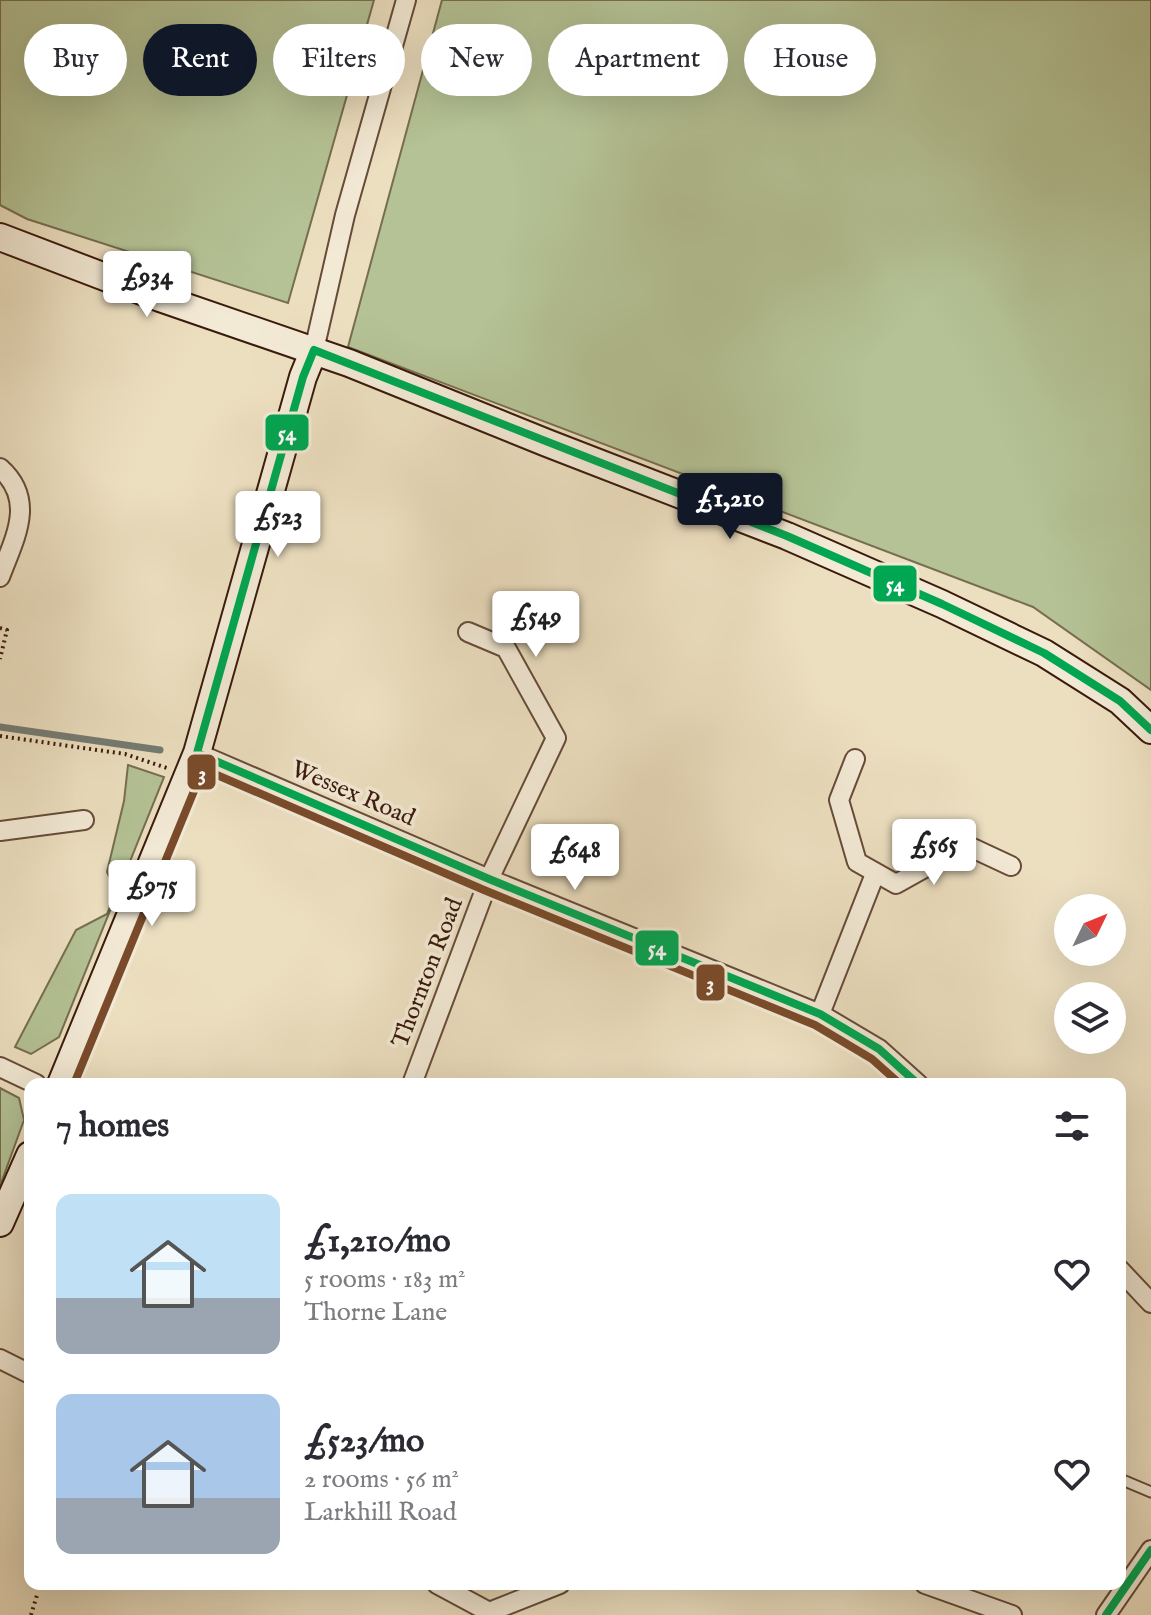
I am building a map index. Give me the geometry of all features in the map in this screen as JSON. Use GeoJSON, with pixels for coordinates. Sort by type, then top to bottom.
{"type":"FeatureCollection","features":[{"type":"Feature","properties":{"kind":"street"},"geometry":{"type":"LineString","coordinates":[[63,1078],[192,764],[299,392],[314,350],[345,215],[406,0]]}},
{"type":"Feature","properties":{"kind":"street"},"geometry":{"type":"LineString","coordinates":[[0,237],[160,298],[314,350],[787,536],[1044,653],[1120,701],[1151,730]]}},
{"type":"Feature","properties":{"kind":"street"},"geometry":{"type":"LineString","coordinates":[[0,468],[12,478],[22,515],[0,577]]}},
{"type":"Feature","properties":{"kind":"street"},"geometry":{"type":"LineString","coordinates":[[468,632],[506,648],[556,738],[489,879]]}},
{"type":"Feature","properties":{"kind":"street"},"geometry":{"type":"LineString","coordinates":[[855,759],[839,800],[857,862],[896,884],[966,845],[1011,866]]}},
{"type":"Feature","properties":{"kind":"street","name":"Wessex Road"},"geometry":{"type":"LineString","coordinates":[[192,764],[489,879],[820,1014],[879,1049],[911,1078]]}},
{"type":"Feature","properties":{"kind":"street"},"geometry":{"type":"LineString","coordinates":[[0,831],[84,820]]}},
{"type":"Feature","properties":{"kind":"street"},"geometry":{"type":"LineString","coordinates":[[820,1014],[875,874]]}},
{"type":"Feature","properties":{"kind":"street","name":"Thornton Road"},"geometry":{"type":"LineString","coordinates":[[414,1078],[489,879]]}},
{"type":"Feature","properties":{"kind":"street"},"geometry":{"type":"LineString","coordinates":[[0,1067],[24,1078]]}},
{"type":"Feature","properties":{"kind":"street"},"geometry":{"type":"LineString","coordinates":[[0,1223],[24,1169]]}},
{"type":"Feature","properties":{"kind":"street"},"geometry":{"type":"LineString","coordinates":[[1126,1276],[1151,1303]]}},
{"type":"Feature","properties":{"kind":"street"},"geometry":{"type":"LineString","coordinates":[[0,1359],[24,1371]]}},
{"type":"Feature","properties":{"kind":"street"},"geometry":{"type":"LineString","coordinates":[[1126,1586],[1151,1550]]}},
{"type":"Feature","properties":{"kind":"street"},"geometry":{"type":"LineString","coordinates":[[448,1590],[489,1612],[546,1590]]}},
{"type":"Feature","properties":{"kind":"street"},"geometry":{"type":"LineString","coordinates":[[942,1590],[1012,1615]]}},
{"type":"Feature","properties":{"kind":"street"},"geometry":{"type":"LineString","coordinates":[[1106,1615],[1123,1590]]}},
{"type":"Feature","properties":{"kind":"street"},"geometry":{"type":"LineString","coordinates":[[531,1596],[537,1615]]}},
{"type":"Feature","properties":{"kind":"lane"},"geometry":{"type":"LineString","coordinates":[[1126,1482],[1151,1492]]}},
{"type":"Feature","properties":{"kind":"path"},"geometry":{"type":"LineString","coordinates":[[0,628],[7,630],[0,659]]}},
{"type":"Feature","properties":{"kind":"path"},"geometry":{"type":"LineString","coordinates":[[0,736],[192,764]]}},
{"type":"Feature","properties":{"kind":"path"},"geometry":{"type":"LineString","coordinates":[[31,1615],[37,1595]]}},
{"type":"Feature","properties":{"kind":"green space"},"geometry":{"type":"Polygon","coordinates":[[[0,0],[374,0],[367,24],[273,24],[273,96],[347,96],[288,303],[27,219],[0,205],[0,0]]]}},
{"type":"Feature","properties":{"kind":"green space"},"geometry":{"type":"Polygon","coordinates":[[[442,0],[1151,0],[1151,690],[1033,607],[348,347],[421,78],[421,96],[532,96],[532,24],[435,24],[442,0]]]}},
{"type":"Feature","properties":{"kind":"green space"},"geometry":{"type":"Polygon","coordinates":[[[128,765],[164,777],[59,1037],[31,1054],[15,1047],[76,930],[107,914],[116,891],[107,872],[124,801],[128,765]]]}},
{"type":"Feature","properties":{"kind":"green space"},"geometry":{"type":"Polygon","coordinates":[[[0,1088],[19,1098],[24,1120],[0,1186],[0,1088]]]}},
{"type":"Feature","properties":{"kind":"waterway"},"geometry":{"type":"LineString","coordinates":[[0,727],[160,750]]}},
{"type":"Feature","properties":{"kind":"transit line","name":"54"},"geometry":{"type":"LineString","coordinates":[[911,1078],[879,1049],[820,1014],[489,879],[197,753],[303,377],[314,350],[787,536],[942,604],[1044,653],[1120,701],[1151,730]]}},
{"type":"Feature","properties":{"kind":"transit line","name":"3"},"geometry":{"type":"LineString","coordinates":[[76,1078],[203,769],[484,890],[815,1025],[872,1059],[893,1078]]}},
{"type":"Feature","properties":{"kind":"transit line","name":"54"},"geometry":{"type":"LineString","coordinates":[[1126,1586],[1151,1550]]}},
{"type":"Feature","properties":{"kind":"transit line","name":"54"},"geometry":{"type":"LineString","coordinates":[[1106,1615],[1123,1590]]}}]}
